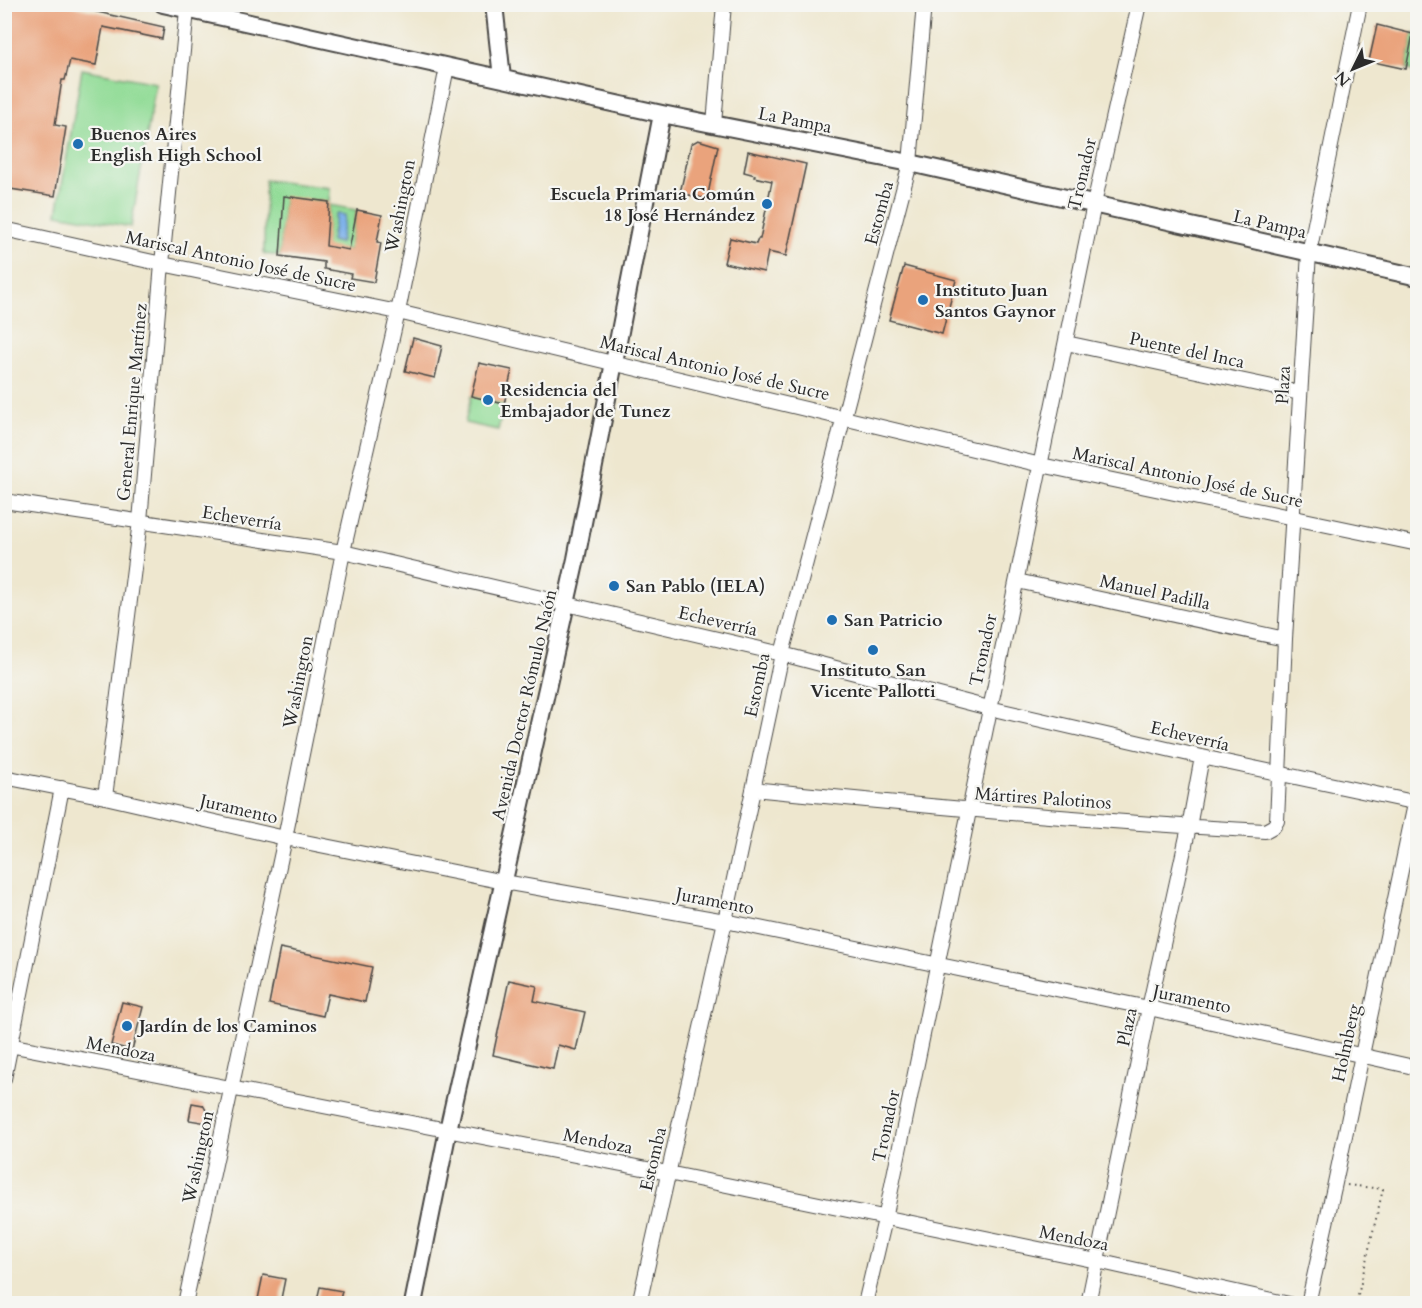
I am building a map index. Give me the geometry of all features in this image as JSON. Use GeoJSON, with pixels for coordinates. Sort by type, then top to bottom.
{"type":"FeatureCollection","features":[{"type":"Feature","properties":{"kind":"street","name":"La Pampa"},"geometry":{"type":"LineString","coordinates":[[164,4],[662,114],[1094,204],[1418,277]]}},
{"type":"Feature","properties":{"kind":"street"},"geometry":{"type":"LineString","coordinates":[[494,4],[502,78]]}},
{"type":"Feature","properties":{"kind":"street"},"geometry":{"type":"LineString","coordinates":[[714,124],[724,4]]}},
{"type":"Feature","properties":{"kind":"street","name":"Estomba"},"geometry":{"type":"LineString","coordinates":[[639,1304],[782,654],[910,164],[924,4]]}},
{"type":"Feature","properties":{"kind":"street","name":"Tronador"},"geometry":{"type":"LineString","coordinates":[[866,1304],[1094,204],[1139,4]]}},
{"type":"Feature","properties":{"kind":"street","name":"Plaza"},"geometry":{"type":"LineString","coordinates":[[1278,773],[1309,253],[1360,4]]}},
{"type":"Feature","properties":{"kind":"street","name":"General Enrique Martínez"},"geometry":{"type":"LineString","coordinates":[[105,797],[140,521],[187,10]]}},
{"type":"Feature","properties":{"kind":"street","name":"Washington"},"geometry":{"type":"LineString","coordinates":[[185,1304],[285,838],[343,552],[398,312],[447,67]]}},
{"type":"Feature","properties":{"kind":"street","name":"Avenida Doctor Rómulo Naón"},"geometry":{"type":"LineString","coordinates":[[413,1304],[448,1130],[567,604],[616,362],[662,114]]}},
{"type":"Feature","properties":{"kind":"street","name":"Mariscal Antonio José de Sucre"},"geometry":{"type":"LineString","coordinates":[[4,229],[398,312],[616,362],[1041,465],[1418,544]]}},
{"type":"Feature","properties":{"kind":"street","name":"Puente del Inca"},"geometry":{"type":"LineString","coordinates":[[1066,343],[1300,393]]}},
{"type":"Feature","properties":{"kind":"street","name":"Echeverría"},"geometry":{"type":"LineString","coordinates":[[4,501],[343,552],[782,654],[989,708],[1202,757],[1417,798]]}},
{"type":"Feature","properties":{"kind":"street","name":"Manuel Padilla"},"geometry":{"type":"LineString","coordinates":[[1017,581],[1285,639]]}},
{"type":"Feature","properties":{"kind":"street","name":"Plaza"},"geometry":{"type":"LineString","coordinates":[[1088,1304],[1202,757]]}},
{"type":"Feature","properties":{"kind":"street","name":"Mártires Palotinos"},"geometry":{"type":"LineString","coordinates":[[753,789],[970,810],[1265,831],[1274,826],[1277,821],[1278,773]]}},
{"type":"Feature","properties":{"kind":"street","name":"Juramento"},"geometry":{"type":"LineString","coordinates":[[4,777],[105,797],[285,838],[504,882],[725,921],[1149,1008],[1418,1068]]}},
{"type":"Feature","properties":{"kind":"street"},"geometry":{"type":"LineString","coordinates":[[4,1079],[7,1045],[62,788]]}},
{"type":"Feature","properties":{"kind":"street","name":"Holmberg"},"geometry":{"type":"LineString","coordinates":[[1308,1304],[1417,798]]}},
{"type":"Feature","properties":{"kind":"street","name":"Mendoza"},"geometry":{"type":"LineString","coordinates":[[7,1045],[668,1173],[1097,1261],[1289,1304]]}},
{"type":"Feature","properties":{"kind":"path"},"geometry":{"type":"LineString","coordinates":[[1335,1183],[1383,1189],[1356,1304]]}},
{"type":"Feature","properties":{"kind":"green space"},"geometry":{"type":"Polygon","coordinates":[[[1413,34],[1417,34],[1417,72],[1406,69],[1413,34]]]}},
{"type":"Feature","properties":{"kind":"green space"},"geometry":{"type":"Polygon","coordinates":[[[82,69],[156,83],[131,227],[57,214],[82,69]]]}},
{"type":"Feature","properties":{"kind":"green space"},"geometry":{"type":"Polygon","coordinates":[[[265,180],[330,188],[329,202],[284,197],[280,256],[264,254],[265,180]]]}},
{"type":"Feature","properties":{"kind":"green space"},"geometry":{"type":"Polygon","coordinates":[[[329,205],[357,210],[349,250],[325,248],[329,205]],[[336,214],[331,241],[340,243],[345,216],[336,214]]]}},
{"type":"Feature","properties":{"kind":"green space"},"geometry":{"type":"Polygon","coordinates":[[[471,396],[504,404],[498,430],[465,423],[471,396]]]}},
{"type":"Feature","properties":{"kind":"water"},"geometry":{"type":"Polygon","coordinates":[[[336,214],[345,215],[340,243],[331,241],[336,214]]]}},
{"type":"Feature","properties":{"kind":"building"},"geometry":{"type":"Polygon","coordinates":[[[4,4],[62,4],[164,27],[162,39],[103,27],[96,65],[70,60],[65,80],[62,80],[55,125],[66,127],[55,196],[4,188],[4,4]]]}},
{"type":"Feature","properties":{"kind":"building"},"geometry":{"type":"Polygon","coordinates":[[[1377,25],[1413,34],[1406,69],[1369,61],[1377,25]]]}},
{"type":"Feature","properties":{"kind":"building"},"geometry":{"type":"Polygon","coordinates":[[[698,140],[718,146],[707,199],[680,193],[691,144],[698,140]]]}},
{"type":"Feature","properties":{"kind":"building","name":"Escuela Primaria Común 18 José Hernández"},"geometry":{"type":"Polygon","coordinates":[[[748,151],[806,164],[786,256],[768,252],[764,272],[724,263],[730,238],[756,244],[760,239],[772,181],[744,172],[748,151]]]}},
{"type":"Feature","properties":{"kind":"building"},"geometry":{"type":"Polygon","coordinates":[[[284,196],[329,202],[326,246],[349,250],[357,210],[382,215],[377,242],[381,243],[374,282],[350,278],[351,274],[324,269],[324,262],[280,256],[284,196]]]}},
{"type":"Feature","properties":{"kind":"building","name":"Instituto Juan Santos Gaynor"},"geometry":{"type":"Polygon","coordinates":[[[904,266],[956,280],[942,334],[889,320],[904,266]]]}},
{"type":"Feature","properties":{"kind":"building"},"geometry":{"type":"Polygon","coordinates":[[[413,338],[442,346],[435,378],[405,371],[413,338]]]}},
{"type":"Feature","properties":{"kind":"building"},"geometry":{"type":"Polygon","coordinates":[[[479,363],[512,370],[504,404],[471,396],[479,363]]]}},
{"type":"Feature","properties":{"kind":"building"},"geometry":{"type":"Polygon","coordinates":[[[280,948],[372,967],[365,1002],[328,994],[323,1016],[269,1004],[280,948]]]}},
{"type":"Feature","properties":{"kind":"building"},"geometry":{"type":"Polygon","coordinates":[[[509,980],[537,986],[534,1001],[585,1012],[576,1050],[558,1045],[553,1069],[493,1055],[509,980]]]}},
{"type":"Feature","properties":{"kind":"building","name":"Jardín de los Caminos"},"geometry":{"type":"Polygon","coordinates":[[[122,1002],[143,1007],[132,1050],[111,1045],[122,1002]]]}},
{"type":"Feature","properties":{"kind":"building"},"geometry":{"type":"Polygon","coordinates":[[[192,1103],[203,1105],[208,1114],[207,1123],[189,1120],[192,1103]]]}},
{"type":"Feature","properties":{"kind":"building"},"geometry":{"type":"Polygon","coordinates":[[[263,1275],[285,1279],[280,1304],[257,1304],[263,1275]]]}},
{"type":"Feature","properties":{"kind":"building"},"geometry":{"type":"Polygon","coordinates":[[[320,1287],[342,1291],[339,1304],[316,1304],[320,1287]]]}},
{"type":"Feature","properties":{"kind":"place","name":"Buenos Aires English High School"},"geometry":{"type":"Point","coordinates":[78,144]}},
{"type":"Feature","properties":{"kind":"place","name":"Escuela Primaria Común 18 José Hernández"},"geometry":{"type":"Point","coordinates":[767,204]}},
{"type":"Feature","properties":{"kind":"place","name":"Instituto Juan Santos Gaynor"},"geometry":{"type":"Point","coordinates":[923,300]}},
{"type":"Feature","properties":{"kind":"place","name":"Residencia del Embajador de Tunez"},"geometry":{"type":"Point","coordinates":[488,400]}},
{"type":"Feature","properties":{"kind":"place","name":"San Pablo (IELA)"},"geometry":{"type":"Point","coordinates":[614,586]}},
{"type":"Feature","properties":{"kind":"place","name":"San Patricio"},"geometry":{"type":"Point","coordinates":[832,620]}},
{"type":"Feature","properties":{"kind":"place","name":"Instituto San Vicente Pallotti"},"geometry":{"type":"Point","coordinates":[873,650]}},
{"type":"Feature","properties":{"kind":"place","name":"Jardín de los Caminos"},"geometry":{"type":"Point","coordinates":[127,1026]}}]}
